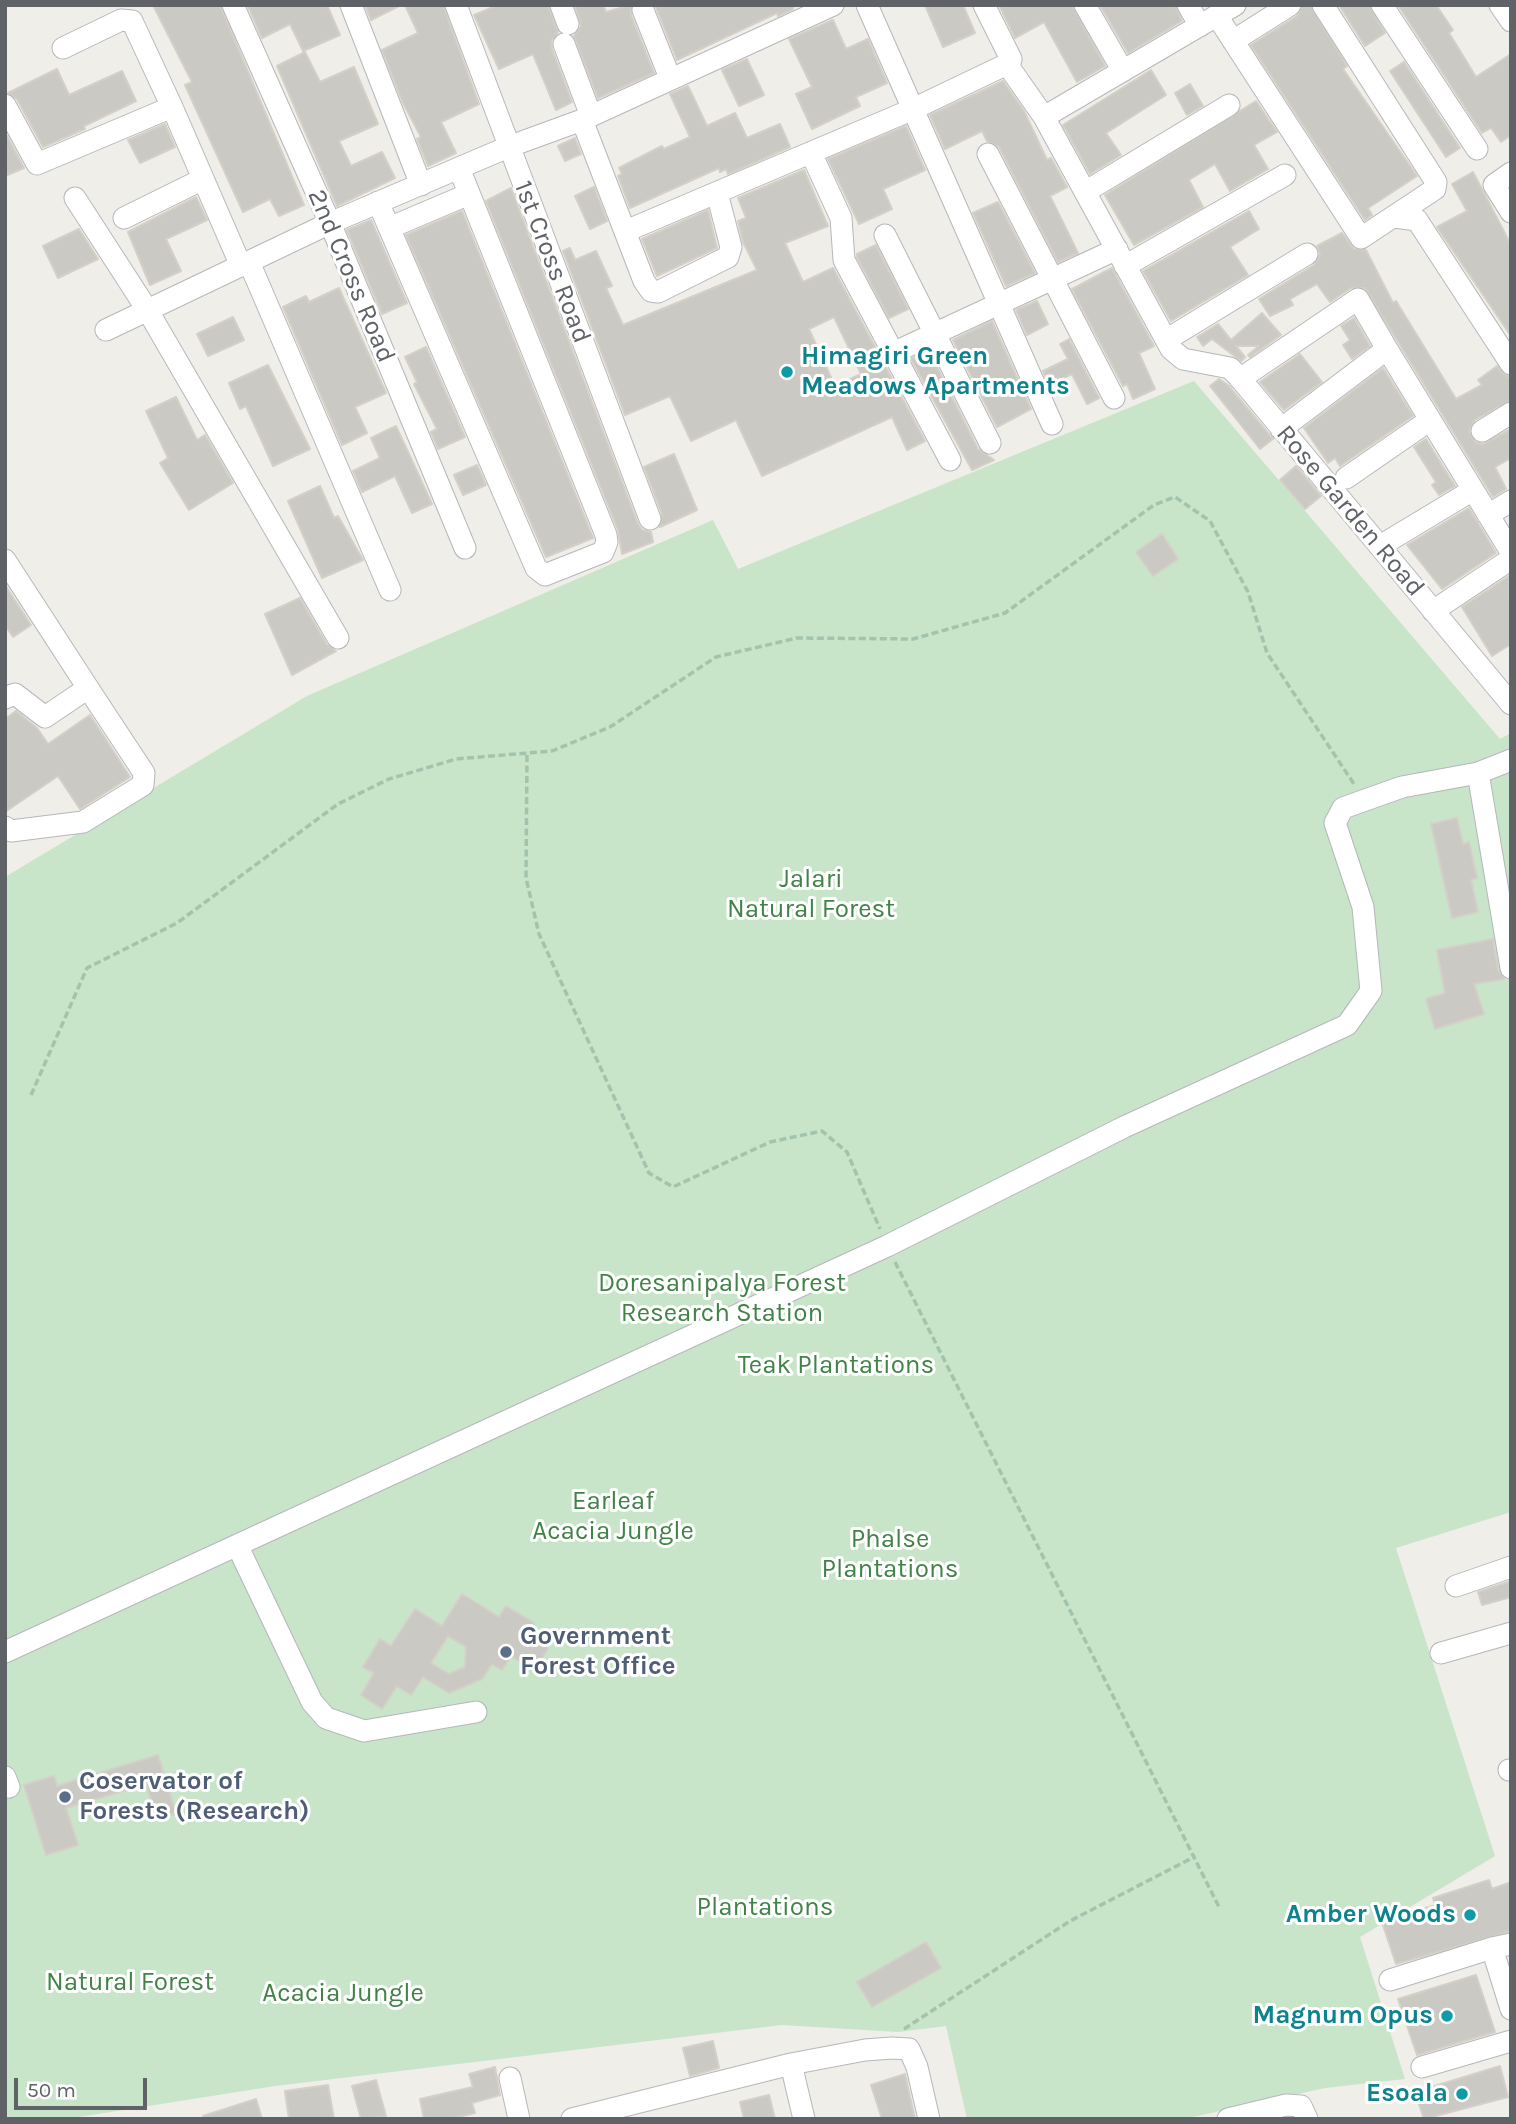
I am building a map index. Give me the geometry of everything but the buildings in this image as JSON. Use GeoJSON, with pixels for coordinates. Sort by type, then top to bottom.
{"type":"FeatureCollection","features":[{"type":"Feature","properties":{"kind":"street","name":"2nd Cross Road"},"geometry":{"type":"LineString","coordinates":[[233,5],[330,223],[465,548]]}},
{"type":"Feature","properties":{"kind":"street"},"geometry":{"type":"LineString","coordinates":[[351,5],[421,185]]}},
{"type":"Feature","properties":{"kind":"street","name":"1st Cross Road"},"geometry":{"type":"LineString","coordinates":[[456,5],[650,519]]}},
{"type":"Feature","properties":{"kind":"street"},"geometry":{"type":"LineString","coordinates":[[106,330],[330,223],[508,147],[586,118],[833,5]]}},
{"type":"Feature","properties":{"kind":"street"},"geometry":{"type":"LineString","coordinates":[[867,5],[911,110],[1052,424]]}},
{"type":"Feature","properties":{"kind":"street"},"geometry":{"type":"LineString","coordinates":[[984,5],[1011,59],[1009,67]]}},
{"type":"Feature","properties":{"kind":"street"},"geometry":{"type":"LineString","coordinates":[[1085,5],[1123,71]]}},
{"type":"Feature","properties":{"kind":"street"},"geometry":{"type":"LineString","coordinates":[[1188,5],[1218,16],[1357,236],[1365,237],[1435,189],[1436,182],[1323,5]]}},
{"type":"Feature","properties":{"kind":"street"},"geometry":{"type":"LineString","coordinates":[[1233,41],[1290,5]]}},
{"type":"Feature","properties":{"kind":"street"},"geometry":{"type":"LineString","coordinates":[[1382,5],[1477,149]]}},
{"type":"Feature","properties":{"kind":"street"},"geometry":{"type":"LineString","coordinates":[[1500,5],[1511,21]]}},
{"type":"Feature","properties":{"kind":"street"},"geometry":{"type":"LineString","coordinates":[[643,10],[670,78]]}},
{"type":"Feature","properties":{"kind":"street"},"geometry":{"type":"LineString","coordinates":[[1044,117],[1218,16]]}},
{"type":"Feature","properties":{"kind":"street"},"geometry":{"type":"LineString","coordinates":[[63,48],[121,20],[132,21],[203,179],[245,264],[390,590]]}},
{"type":"Feature","properties":{"kind":"street"},"geometry":{"type":"LineString","coordinates":[[564,24],[586,118],[626,231],[651,291],[657,292],[728,257],[731,247],[717,193]]}},
{"type":"Feature","properties":{"kind":"street"},"geometry":{"type":"LineString","coordinates":[[626,231],[911,110],[1003,66],[1009,67],[1044,117],[1168,344],[1307,254]]}},
{"type":"Feature","properties":{"kind":"street"},"geometry":{"type":"LineString","coordinates":[[5,105],[37,164],[172,107]]}},
{"type":"Feature","properties":{"kind":"street"},"geometry":{"type":"LineString","coordinates":[[1085,192],[1229,105]]}},
{"type":"Feature","properties":{"kind":"street"},"geometry":{"type":"LineString","coordinates":[[811,153],[841,218],[845,260],[950,460]]}},
{"type":"Feature","properties":{"kind":"street"},"geometry":{"type":"LineString","coordinates":[[988,154],[1114,398]]}},
{"type":"Feature","properties":{"kind":"street"},"geometry":{"type":"LineString","coordinates":[[378,202],[536,568],[545,575],[603,552],[607,542],[606,535],[459,168]]}},
{"type":"Feature","properties":{"kind":"street"},"geometry":{"type":"LineString","coordinates":[[1511,173],[1494,186],[1511,212]]}},
{"type":"Feature","properties":{"kind":"street"},"geometry":{"type":"LineString","coordinates":[[894,353],[1051,279],[1121,258],[1286,175]]}},
{"type":"Feature","properties":{"kind":"street"},"geometry":{"type":"LineString","coordinates":[[124,218],[203,179]]}},
{"type":"Feature","properties":{"kind":"street"},"geometry":{"type":"LineString","coordinates":[[389,228],[469,194]]}},
{"type":"Feature","properties":{"kind":"street"},"geometry":{"type":"LineString","coordinates":[[75,198],[148,310],[338,638]]}},
{"type":"Feature","properties":{"kind":"street"},"geometry":{"type":"LineString","coordinates":[[1395,217],[1417,220],[1511,364]]}},
{"type":"Feature","properties":{"kind":"street"},"geometry":{"type":"LineString","coordinates":[[886,235],[990,443]]}},
{"type":"Feature","properties":{"kind":"street"},"geometry":{"type":"LineString","coordinates":[[1240,379],[1358,299],[1511,552]]}},
{"type":"Feature","properties":{"kind":"street","name":"Rose Garden Road"},"geometry":{"type":"LineString","coordinates":[[1168,344],[1184,359],[1230,368],[1511,704]]}},
{"type":"Feature","properties":{"kind":"street"},"geometry":{"type":"LineString","coordinates":[[1281,429],[1387,349]]}},
{"type":"Feature","properties":{"kind":"street"},"geometry":{"type":"LineString","coordinates":[[1482,431],[1511,412]]}},
{"type":"Feature","properties":{"kind":"street"},"geometry":{"type":"LineString","coordinates":[[1346,478],[1430,420]]}},
{"type":"Feature","properties":{"kind":"street"},"geometry":{"type":"LineString","coordinates":[[1380,546],[1473,490]]}},
{"type":"Feature","properties":{"kind":"street"},"geometry":{"type":"LineString","coordinates":[[1488,515],[1511,500]]}},
{"type":"Feature","properties":{"kind":"street"},"geometry":{"type":"LineString","coordinates":[[1433,611],[1511,559]]}},
{"type":"Feature","properties":{"kind":"street"},"geometry":{"type":"LineString","coordinates":[[5,560],[144,773],[143,785],[83,822],[11,831],[5,827]]}},
{"type":"Feature","properties":{"kind":"street"},"geometry":{"type":"LineString","coordinates":[[5,698],[15,694],[45,717],[88,688]]}},
{"type":"Feature","properties":{"kind":"street"},"geometry":{"type":"LineString","coordinates":[[5,1652],[238,1547],[887,1245],[1124,1126],[1347,1025],[1371,991],[1363,907],[1335,823],[1343,808],[1402,788],[1478,773],[1511,760]]}},
{"type":"Feature","properties":{"kind":"street"},"geometry":{"type":"LineString","coordinates":[[1478,773],[1507,925],[1511,968]]}},
{"type":"Feature","properties":{"kind":"street"},"geometry":{"type":"LineString","coordinates":[[238,1547],[312,1702],[326,1717],[364,1731],[476,1712]]}},
{"type":"Feature","properties":{"kind":"street"},"geometry":{"type":"LineString","coordinates":[[1456,1586],[1511,1567]]}},
{"type":"Feature","properties":{"kind":"street"},"geometry":{"type":"LineString","coordinates":[[1441,1653],[1511,1633]]}},
{"type":"Feature","properties":{"kind":"street"},"geometry":{"type":"LineString","coordinates":[[1390,1980],[1502,1946],[1511,2009]]}},
{"type":"Feature","properties":{"kind":"street"},"geometry":{"type":"LineString","coordinates":[[1422,2067],[1511,2041]]}},
{"type":"Feature","properties":{"kind":"street"},"geometry":{"type":"LineString","coordinates":[[572,2119],[791,2064],[865,2050],[909,2049],[917,2067],[929,2119]]}},
{"type":"Feature","properties":{"kind":"street"},"geometry":{"type":"LineString","coordinates":[[791,2064],[804,2119]]}},
{"type":"Feature","properties":{"kind":"street"},"geometry":{"type":"LineString","coordinates":[[510,2078],[519,2119]]}},
{"type":"Feature","properties":{"kind":"street"},"geometry":{"type":"LineString","coordinates":[[1228,2119],[1286,2105],[1301,2106],[1307,2119]]}},
{"type":"Feature","properties":{"kind":"path"},"geometry":{"type":"LineString","coordinates":[[31,1095],[87,968],[177,923],[338,804],[389,779],[456,759],[552,751],[610,727],[716,657],[797,638],[914,639],[1005,613],[1154,505],[1175,497],[1210,521],[1248,592],[1267,653],[1365,800]]}},
{"type":"Feature","properties":{"kind":"path"},"geometry":{"type":"LineString","coordinates":[[527,755],[526,878],[539,934],[649,1172],[673,1187],[770,1142],[822,1131],[847,1152],[887,1245],[1219,1907]]}},
{"type":"Feature","properties":{"kind":"path"},"geometry":{"type":"LineString","coordinates":[[898,2032],[1070,1921],[1194,1857]]}},
{"type":"Feature","properties":{"kind":"green space","name":"Doresanipalya Forest Research Station"},"geometry":{"type":"Polygon","coordinates":[[[1194,381],[1500,739],[1511,733],[1511,1512],[1396,1548],[1495,1856],[1360,1937],[1405,2079],[1325,2088],[1184,2119],[967,2119],[946,2026],[898,2032],[782,2025],[275,2086],[66,2119],[5,2119],[5,877],[307,696],[713,520],[738,569],[1194,381]]]}},
{"type":"Feature","properties":{"kind":"place","name":"Himagiri Green Meadows Apartments"},"geometry":{"type":"Point","coordinates":[787,372]}},
{"type":"Feature","properties":{"kind":"place","name":"Government Forest Office"},"geometry":{"type":"Point","coordinates":[506,1652]}},
{"type":"Feature","properties":{"kind":"place","name":"Coservator of Forests (Research)"},"geometry":{"type":"Point","coordinates":[65,1797]}},
{"type":"Feature","properties":{"kind":"place","name":"Amber Woods"},"geometry":{"type":"Point","coordinates":[1470,1915]}},
{"type":"Feature","properties":{"kind":"place","name":"Magnum Opus"},"geometry":{"type":"Point","coordinates":[1447,2016]}},
{"type":"Feature","properties":{"kind":"place","name":"Esoala"},"geometry":{"type":"Point","coordinates":[1462,2094]}},
{"type":"Feature","properties":{"kind":"park label","name":"Jalari Natural Forest"},"geometry":{"type":"Point","coordinates":[811,895]}},
{"type":"Feature","properties":{"kind":"park label","name":"Teak Plantations"},"geometry":{"type":"Point","coordinates":[836,1366]}},
{"type":"Feature","properties":{"kind":"park label","name":"Earleaf Acacia Jungle"},"geometry":{"type":"Point","coordinates":[613,1517]}},
{"type":"Feature","properties":{"kind":"park label","name":"Phalse Plantations"},"geometry":{"type":"Point","coordinates":[890,1555]}},
{"type":"Feature","properties":{"kind":"park label","name":"Plantations"},"geometry":{"type":"Point","coordinates":[765,1908]}},
{"type":"Feature","properties":{"kind":"park label","name":"Natural Forest"},"geometry":{"type":"Point","coordinates":[130,1983]}},
{"type":"Feature","properties":{"kind":"park label","name":"Acacia Jungle"},"geometry":{"type":"Point","coordinates":[343,1994]}}]}
